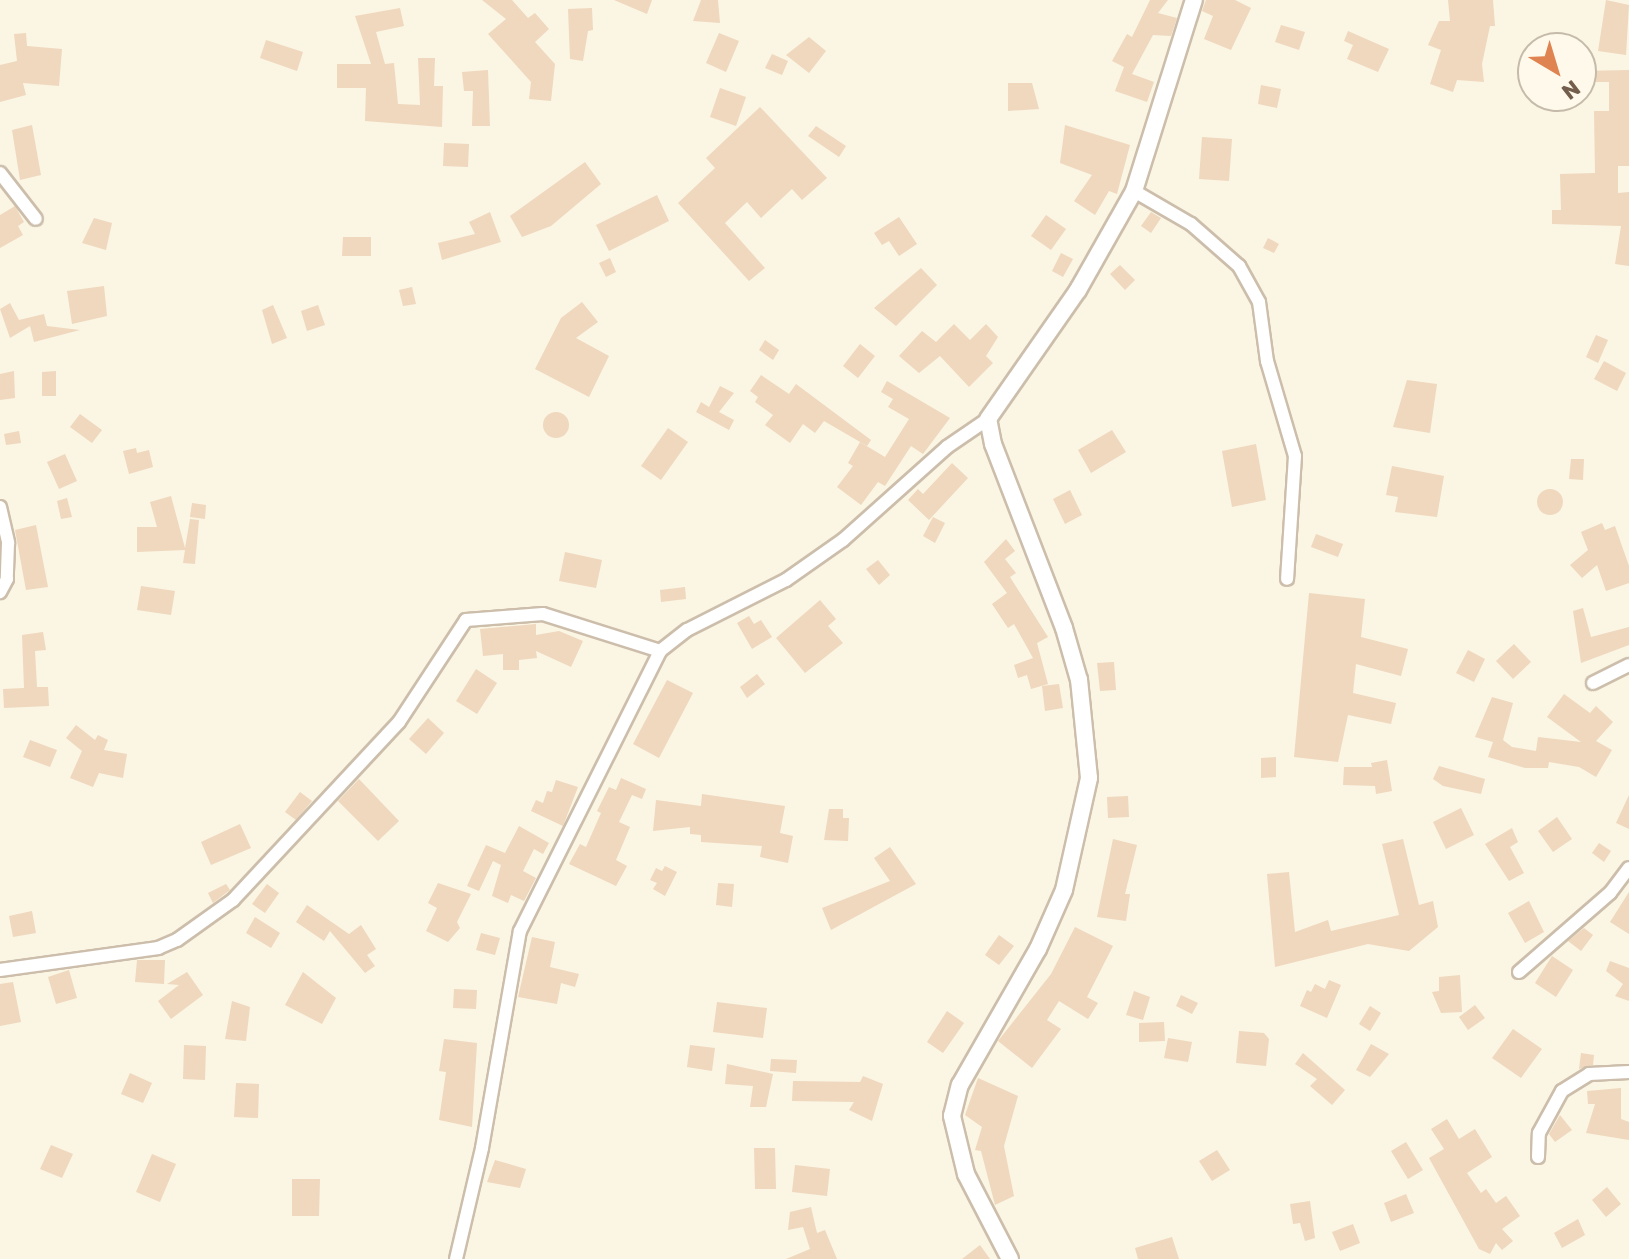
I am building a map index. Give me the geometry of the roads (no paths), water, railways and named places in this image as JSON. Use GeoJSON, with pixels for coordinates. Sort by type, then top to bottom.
{"type":"FeatureCollection","features":[{"type":"Feature","properties":{"kind":"street"},"geometry":{"type":"LineString","coordinates":[[456,1259],[482,1148],[520,931],[660,651],[687,630],[786,580],[843,540],[947,447],[988,419],[1078,290],[1134,191],[1194,0]]}},
{"type":"Feature","properties":{"kind":"street"},"geometry":{"type":"LineString","coordinates":[[0,173],[36,219]]}},
{"type":"Feature","properties":{"kind":"street"},"geometry":{"type":"LineString","coordinates":[[1134,191],[1191,224],[1239,266],[1259,302],[1267,361],[1295,456],[1287,579]]}},
{"type":"Feature","properties":{"kind":"street"},"geometry":{"type":"LineString","coordinates":[[988,419],[993,444],[1068,641],[1079,680],[1089,778],[1064,890],[1038,949],[960,1085],[952,1116],[966,1174],[1010,1259]]}},
{"type":"Feature","properties":{"kind":"street"},"geometry":{"type":"LineString","coordinates":[[0,507],[8,543],[7,579],[0,592]]}},
{"type":"Feature","properties":{"kind":"street"},"geometry":{"type":"LineString","coordinates":[[0,970],[158,948],[177,940],[233,900],[399,722],[466,620],[543,614],[660,651]]}},
{"type":"Feature","properties":{"kind":"street"},"geometry":{"type":"LineString","coordinates":[[1593,683],[1629,665]]}},
{"type":"Feature","properties":{"kind":"street"},"geometry":{"type":"LineString","coordinates":[[1519,972],[1610,893],[1629,868]]}},
{"type":"Feature","properties":{"kind":"street"},"geometry":{"type":"LineString","coordinates":[[1538,1157],[1539,1133],[1562,1091],[1589,1074],[1629,1072]]}}]}
